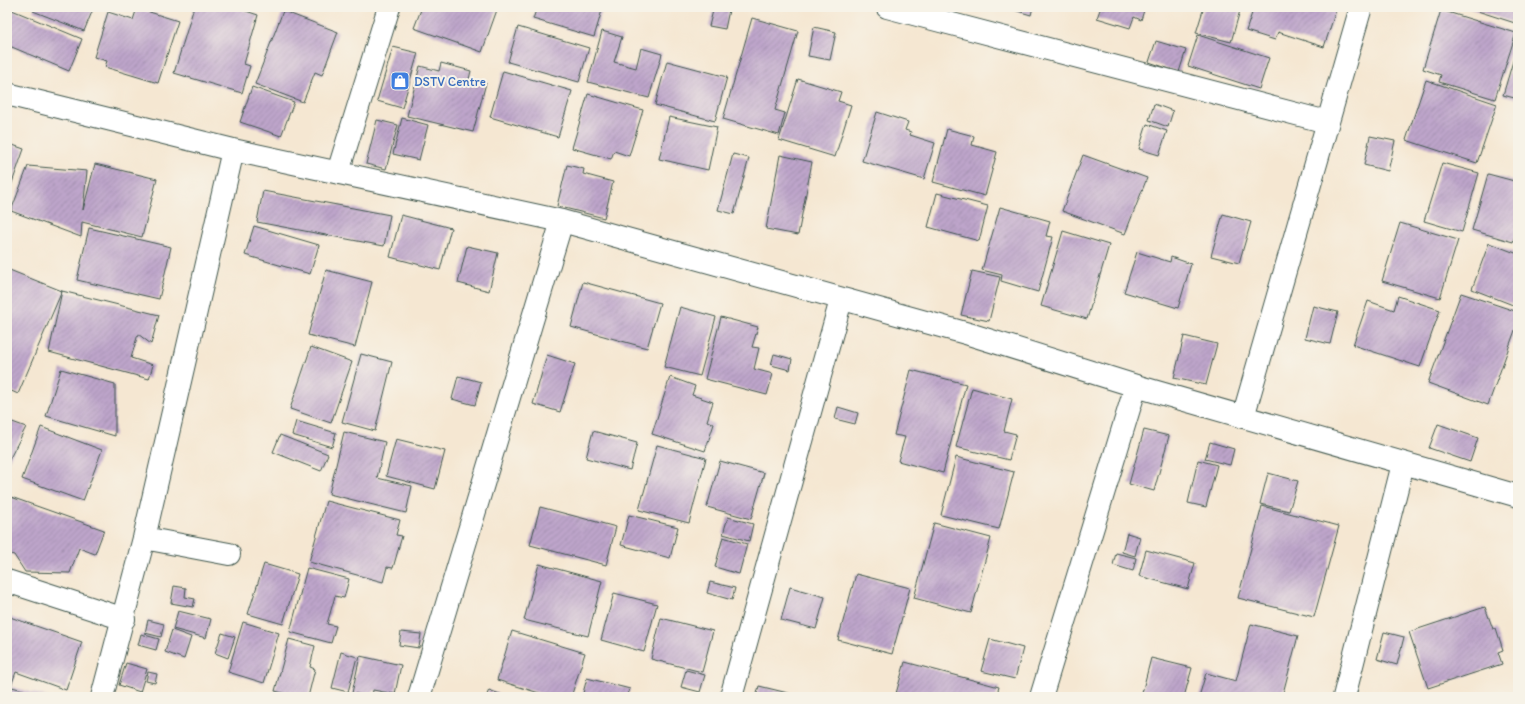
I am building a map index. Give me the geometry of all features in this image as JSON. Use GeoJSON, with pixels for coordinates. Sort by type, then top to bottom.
{"type":"FeatureCollection","features":[{"type":"Feature","properties":{"kind":"street"},"geometry":{"type":"LineString","coordinates":[[338,172],[389,7]]}},
{"type":"Feature","properties":{"kind":"street"},"geometry":{"type":"LineString","coordinates":[[887,7],[1327,122]]}},
{"type":"Feature","properties":{"kind":"street"},"geometry":{"type":"LineString","coordinates":[[1242,417],[1361,7]]}},
{"type":"Feature","properties":{"kind":"street"},"geometry":{"type":"LineString","coordinates":[[7,94],[233,150],[562,221],[841,300],[969,334],[1136,386],[1518,496]]}},
{"type":"Feature","properties":{"kind":"street"},"geometry":{"type":"LineString","coordinates":[[102,697],[124,619],[144,538],[233,150]]}},
{"type":"Feature","properties":{"kind":"street"},"geometry":{"type":"LineString","coordinates":[[419,697],[562,221]]}},
{"type":"Feature","properties":{"kind":"street"},"geometry":{"type":"LineString","coordinates":[[731,697],[841,300]]}},
{"type":"Feature","properties":{"kind":"street"},"geometry":{"type":"LineString","coordinates":[[1041,697],[1136,386]]}},
{"type":"Feature","properties":{"kind":"street"},"geometry":{"type":"LineString","coordinates":[[1344,697],[1403,464]]}},
{"type":"Feature","properties":{"kind":"street"},"geometry":{"type":"LineString","coordinates":[[144,538],[229,554]]}},
{"type":"Feature","properties":{"kind":"street"},"geometry":{"type":"LineString","coordinates":[[7,581],[124,619]]}},
{"type":"Feature","properties":{"kind":"building"},"geometry":{"type":"Polygon","coordinates":[[[35,7],[94,7],[84,31],[33,11],[35,7]]]}},
{"type":"Feature","properties":{"kind":"building"},"geometry":{"type":"Polygon","coordinates":[[[194,7],[244,7],[243,10],[258,15],[244,64],[250,66],[242,93],[174,73],[194,7]]]}},
{"type":"Feature","properties":{"kind":"building"},"geometry":{"type":"Polygon","coordinates":[[[422,7],[498,7],[482,52],[414,28],[422,7]]]}},
{"type":"Feature","properties":{"kind":"building"},"geometry":{"type":"Polygon","coordinates":[[[537,7],[603,7],[594,37],[533,19],[537,7]]]}},
{"type":"Feature","properties":{"kind":"building"},"geometry":{"type":"Polygon","coordinates":[[[714,7],[729,10],[725,29],[709,26],[714,7]]]}},
{"type":"Feature","properties":{"kind":"building"},"geometry":{"type":"Polygon","coordinates":[[[1004,7],[1033,7],[1031,15],[1004,7]]]}},
{"type":"Feature","properties":{"kind":"building"},"geometry":{"type":"Polygon","coordinates":[[[1101,7],[1145,7],[1141,20],[1134,17],[1130,28],[1097,18],[1101,7]]]}},
{"type":"Feature","properties":{"kind":"building"},"geometry":{"type":"Polygon","coordinates":[[[1204,7],[1241,7],[1231,42],[1196,33],[1204,7]]]}},
{"type":"Feature","properties":{"kind":"building"},"geometry":{"type":"Polygon","coordinates":[[[1254,7],[1337,7],[1324,47],[1278,32],[1275,40],[1246,31],[1254,7]]]}},
{"type":"Feature","properties":{"kind":"building"},"geometry":{"type":"Polygon","coordinates":[[[1465,7],[1518,7],[1518,24],[1465,7]]]}},
{"type":"Feature","properties":{"kind":"building"},"geometry":{"type":"Polygon","coordinates":[[[137,8],[178,21],[158,83],[105,67],[107,61],[94,57],[108,12],[133,20],[137,8]]]}},
{"type":"Feature","properties":{"kind":"building"},"geometry":{"type":"Polygon","coordinates":[[[12,10],[82,39],[69,71],[7,45],[7,22],[12,10]]]}},
{"type":"Feature","properties":{"kind":"building"},"geometry":{"type":"Polygon","coordinates":[[[1441,10],[1516,33],[1495,99],[1439,82],[1441,75],[1423,69],[1441,10]]]}},
{"type":"Feature","properties":{"kind":"building"},"geometry":{"type":"Polygon","coordinates":[[[283,11],[338,32],[322,75],[315,72],[303,102],[255,84],[283,11]]]}},
{"type":"Feature","properties":{"kind":"building"},"geometry":{"type":"Polygon","coordinates":[[[752,18],[798,31],[775,110],[785,113],[779,135],[723,119],[752,18]]]}},
{"type":"Feature","properties":{"kind":"building"},"geometry":{"type":"Polygon","coordinates":[[[518,27],[589,48],[579,82],[508,62],[518,27]]]}},
{"type":"Feature","properties":{"kind":"building"},"geometry":{"type":"Polygon","coordinates":[[[814,27],[836,32],[830,60],[808,56],[814,27]]]}},
{"type":"Feature","properties":{"kind":"building"},"geometry":{"type":"Polygon","coordinates":[[[602,31],[622,37],[614,62],[636,68],[641,48],[662,54],[649,98],[588,82],[602,31]]]}},
{"type":"Feature","properties":{"kind":"building"},"geometry":{"type":"Polygon","coordinates":[[[1198,35],[1269,58],[1259,89],[1188,66],[1198,35]]]}},
{"type":"Feature","properties":{"kind":"building"},"geometry":{"type":"Polygon","coordinates":[[[1156,41],[1186,50],[1179,72],[1149,62],[1156,41]]]}},
{"type":"Feature","properties":{"kind":"building"},"geometry":{"type":"Polygon","coordinates":[[[1518,44],[1518,99],[1503,95],[1518,44]]]}},
{"type":"Feature","properties":{"kind":"building"},"geometry":{"type":"Polygon","coordinates":[[[393,47],[418,53],[402,108],[377,101],[393,47]]]}},
{"type":"Feature","properties":{"kind":"building"},"geometry":{"type":"Polygon","coordinates":[[[667,61],[727,77],[715,121],[655,105],[667,61]]]}},
{"type":"Feature","properties":{"kind":"building"},"geometry":{"type":"Polygon","coordinates":[[[441,63],[471,71],[469,79],[486,83],[473,132],[407,116],[420,66],[439,71],[441,63]]]}},
{"type":"Feature","properties":{"kind":"building"},"geometry":{"type":"Polygon","coordinates":[[[503,71],[572,91],[558,137],[490,117],[503,71]]]}},
{"type":"Feature","properties":{"kind":"building"},"geometry":{"type":"Polygon","coordinates":[[[798,79],[841,92],[838,101],[851,105],[835,157],[779,140],[798,79]]]}},
{"type":"Feature","properties":{"kind":"building"},"geometry":{"type":"Polygon","coordinates":[[[1426,80],[1497,104],[1477,163],[1406,140],[1426,80]]]}},
{"type":"Feature","properties":{"kind":"building"},"geometry":{"type":"Polygon","coordinates":[[[252,87],[294,102],[281,136],[240,122],[252,87]]]}},
{"type":"Feature","properties":{"kind":"building"},"geometry":{"type":"Polygon","coordinates":[[[588,94],[643,110],[629,156],[614,151],[611,159],[572,148],[588,94]]]}},
{"type":"Feature","properties":{"kind":"building"},"geometry":{"type":"Polygon","coordinates":[[[1154,104],[1173,111],[1168,127],[1149,120],[1154,104]]]}},
{"type":"Feature","properties":{"kind":"building"},"geometry":{"type":"Polygon","coordinates":[[[877,112],[908,122],[905,130],[911,132],[910,135],[935,143],[924,179],[862,161],[877,112]]]}},
{"type":"Feature","properties":{"kind":"building"},"geometry":{"type":"Polygon","coordinates":[[[669,117],[717,127],[708,170],[659,159],[669,117]]]}},
{"type":"Feature","properties":{"kind":"building"},"geometry":{"type":"Polygon","coordinates":[[[402,118],[428,125],[419,160],[393,154],[402,118]]]}},
{"type":"Feature","properties":{"kind":"building"},"geometry":{"type":"Polygon","coordinates":[[[377,120],[398,125],[386,169],[366,164],[377,120]]]}},
{"type":"Feature","properties":{"kind":"building"},"geometry":{"type":"Polygon","coordinates":[[[1147,124],[1167,131],[1159,155],[1139,149],[1147,124]]]}},
{"type":"Feature","properties":{"kind":"building"},"geometry":{"type":"Polygon","coordinates":[[[947,129],[974,136],[972,145],[997,152],[985,196],[933,182],[947,129]]]}},
{"type":"Feature","properties":{"kind":"building"},"geometry":{"type":"Polygon","coordinates":[[[1370,136],[1395,141],[1388,171],[1364,165],[1370,136]]]}},
{"type":"Feature","properties":{"kind":"building"},"geometry":{"type":"Polygon","coordinates":[[[7,143],[24,149],[7,197],[7,143]]]}},
{"type":"Feature","properties":{"kind":"building"},"geometry":{"type":"Polygon","coordinates":[[[733,154],[749,158],[734,214],[718,210],[733,154]]]}},
{"type":"Feature","properties":{"kind":"building"},"geometry":{"type":"Polygon","coordinates":[[[780,155],[812,162],[798,235],[766,229],[780,155]]]}},
{"type":"Feature","properties":{"kind":"building"},"geometry":{"type":"Polygon","coordinates":[[[1083,155],[1147,178],[1125,234],[1062,211],[1083,155]]]}},
{"type":"Feature","properties":{"kind":"building"},"geometry":{"type":"Polygon","coordinates":[[[1442,163],[1479,173],[1462,232],[1424,221],[1442,163]]]}},
{"type":"Feature","properties":{"kind":"building"},"geometry":{"type":"Polygon","coordinates":[[[95,164],[157,179],[142,237],[82,222],[81,237],[11,211],[28,166],[87,171],[83,210],[95,164]]]}},
{"type":"Feature","properties":{"kind":"building"},"geometry":{"type":"Polygon","coordinates":[[[567,165],[584,169],[583,174],[613,182],[604,218],[557,206],[567,165]]]}},
{"type":"Feature","properties":{"kind":"building"},"geometry":{"type":"Polygon","coordinates":[[[1488,174],[1518,182],[1518,226],[1513,242],[1472,230],[1488,174]]]}},
{"type":"Feature","properties":{"kind":"building"},"geometry":{"type":"Polygon","coordinates":[[[263,191],[390,215],[384,246],[257,222],[263,191]]]}},
{"type":"Feature","properties":{"kind":"building"},"geometry":{"type":"Polygon","coordinates":[[[937,193],[988,206],[979,241],[928,227],[937,193]]]}},
{"type":"Feature","properties":{"kind":"building"},"geometry":{"type":"Polygon","coordinates":[[[1000,207],[1050,221],[1046,236],[1053,237],[1038,292],[1001,281],[1002,275],[982,270],[1000,207]]]}},
{"type":"Feature","properties":{"kind":"building"},"geometry":{"type":"Polygon","coordinates":[[[1223,214],[1251,222],[1239,263],[1211,256],[1223,214]]]}},
{"type":"Feature","properties":{"kind":"building"},"geometry":{"type":"Polygon","coordinates":[[[401,215],[451,228],[440,270],[390,257],[401,215]]]}},
{"type":"Feature","properties":{"kind":"building"},"geometry":{"type":"Polygon","coordinates":[[[1400,223],[1458,240],[1440,298],[1382,281],[1400,223]]]}},
{"type":"Feature","properties":{"kind":"building"},"geometry":{"type":"Polygon","coordinates":[[[254,226],[319,245],[310,274],[245,255],[254,226]]]}},
{"type":"Feature","properties":{"kind":"building"},"geometry":{"type":"Polygon","coordinates":[[[89,228],[171,247],[159,299],[77,280],[89,228]]]}},
{"type":"Feature","properties":{"kind":"building"},"geometry":{"type":"Polygon","coordinates":[[[1063,231],[1109,245],[1087,319],[1041,306],[1063,231]]]}},
{"type":"Feature","properties":{"kind":"building"},"geometry":{"type":"Polygon","coordinates":[[[1489,243],[1518,254],[1518,307],[1472,289],[1489,243]]]}},
{"type":"Feature","properties":{"kind":"building"},"geometry":{"type":"Polygon","coordinates":[[[467,246],[498,253],[489,291],[458,283],[467,246]]]}},
{"type":"Feature","properties":{"kind":"building"},"geometry":{"type":"Polygon","coordinates":[[[1137,252],[1170,262],[1171,257],[1191,264],[1178,308],[1124,292],[1137,252]]]}},
{"type":"Feature","properties":{"kind":"building"},"geometry":{"type":"Polygon","coordinates":[[[7,269],[62,291],[18,394],[7,389],[7,269]]]}},
{"type":"Feature","properties":{"kind":"building"},"geometry":{"type":"Polygon","coordinates":[[[326,270],[372,282],[355,347],[308,335],[326,270]]]}},
{"type":"Feature","properties":{"kind":"building"},"geometry":{"type":"Polygon","coordinates":[[[972,271],[1000,277],[989,321],[961,315],[972,271]]]}},
{"type":"Feature","properties":{"kind":"building"},"geometry":{"type":"Polygon","coordinates":[[[583,282],[660,303],[647,348],[571,327],[583,282]]]}},
{"type":"Feature","properties":{"kind":"building"},"geometry":{"type":"Polygon","coordinates":[[[62,291],[159,315],[151,344],[138,334],[131,358],[153,365],[149,379],[49,352],[62,291]]]}},
{"type":"Feature","properties":{"kind":"building"},"geometry":{"type":"Polygon","coordinates":[[[1461,293],[1518,312],[1518,322],[1488,405],[1428,383],[1461,293]]]}},
{"type":"Feature","properties":{"kind":"building"},"geometry":{"type":"Polygon","coordinates":[[[1398,296],[1440,310],[1420,367],[1353,345],[1368,301],[1394,310],[1398,296]]]}},
{"type":"Feature","properties":{"kind":"building"},"geometry":{"type":"Polygon","coordinates":[[[1313,306],[1338,312],[1330,344],[1305,338],[1313,306]]]}},
{"type":"Feature","properties":{"kind":"building"},"geometry":{"type":"Polygon","coordinates":[[[680,307],[716,317],[700,376],[664,367],[680,307]]]}},
{"type":"Feature","properties":{"kind":"building"},"geometry":{"type":"Polygon","coordinates":[[[721,317],[758,327],[752,347],[759,348],[754,369],[773,374],[767,395],[705,379],[721,317]]]}},
{"type":"Feature","properties":{"kind":"building"},"geometry":{"type":"Polygon","coordinates":[[[1184,336],[1217,344],[1206,385],[1174,378],[1184,336]]]}},
{"type":"Feature","properties":{"kind":"building"},"geometry":{"type":"Polygon","coordinates":[[[311,347],[352,362],[331,423],[290,409],[311,347]]]}},
{"type":"Feature","properties":{"kind":"building"},"geometry":{"type":"Polygon","coordinates":[[[361,354],[392,362],[375,431],[342,422],[361,354]]]}},
{"type":"Feature","properties":{"kind":"building"},"geometry":{"type":"Polygon","coordinates":[[[774,354],[792,359],[790,370],[771,365],[774,354]]]}},
{"type":"Feature","properties":{"kind":"building"},"geometry":{"type":"Polygon","coordinates":[[[547,355],[575,364],[560,412],[533,404],[547,355]]]}},
{"type":"Feature","properties":{"kind":"building"},"geometry":{"type":"Polygon","coordinates":[[[61,369],[115,384],[115,436],[46,416],[61,369]]]}},
{"type":"Feature","properties":{"kind":"building"},"geometry":{"type":"Polygon","coordinates":[[[911,370],[966,384],[943,473],[898,461],[905,437],[894,435],[911,370]]]}},
{"type":"Feature","properties":{"kind":"building"},"geometry":{"type":"Polygon","coordinates":[[[458,376],[481,382],[475,405],[452,399],[458,376]]]}},
{"type":"Feature","properties":{"kind":"building"},"geometry":{"type":"Polygon","coordinates":[[[670,377],[695,386],[692,395],[713,402],[707,421],[714,424],[705,451],[652,434],[670,377]]]}},
{"type":"Feature","properties":{"kind":"building"},"geometry":{"type":"Polygon","coordinates":[[[972,388],[1012,399],[1004,431],[1016,434],[1009,460],[956,447],[972,388]]]}},
{"type":"Feature","properties":{"kind":"building"},"geometry":{"type":"Polygon","coordinates":[[[838,407],[858,413],[855,424],[835,419],[838,407]]]}},
{"type":"Feature","properties":{"kind":"building"},"geometry":{"type":"Polygon","coordinates":[[[7,420],[26,427],[7,464],[7,420]]]}},
{"type":"Feature","properties":{"kind":"building"},"geometry":{"type":"Polygon","coordinates":[[[296,421],[336,433],[332,447],[292,435],[296,421]]]}},
{"type":"Feature","properties":{"kind":"building"},"geometry":{"type":"Polygon","coordinates":[[[1438,424],[1478,438],[1470,462],[1429,448],[1438,424]]]}},
{"type":"Feature","properties":{"kind":"building"},"geometry":{"type":"Polygon","coordinates":[[[41,427],[102,450],[83,501],[22,479],[41,427]]]}},
{"type":"Feature","properties":{"kind":"building"},"geometry":{"type":"Polygon","coordinates":[[[1144,430],[1169,436],[1154,491],[1129,484],[1144,430]]]}},
{"type":"Feature","properties":{"kind":"building"},"geometry":{"type":"Polygon","coordinates":[[[593,431],[637,443],[630,470],[586,458],[593,431]]]}},
{"type":"Feature","properties":{"kind":"building"},"geometry":{"type":"Polygon","coordinates":[[[344,432],[385,442],[377,478],[412,486],[406,513],[329,494],[344,432]]]}},
{"type":"Feature","properties":{"kind":"building"},"geometry":{"type":"Polygon","coordinates":[[[280,435],[328,454],[321,471],[273,452],[280,435]]]}},
{"type":"Feature","properties":{"kind":"building"},"geometry":{"type":"Polygon","coordinates":[[[396,439],[445,451],[435,489],[386,476],[396,439]]]}},
{"type":"Feature","properties":{"kind":"building"},"geometry":{"type":"Polygon","coordinates":[[[1210,442],[1234,449],[1230,465],[1205,459],[1210,442]]]}},
{"type":"Feature","properties":{"kind":"building"},"geometry":{"type":"Polygon","coordinates":[[[657,445],[706,458],[689,523],[639,510],[657,445]]]}},
{"type":"Feature","properties":{"kind":"building"},"geometry":{"type":"Polygon","coordinates":[[[956,457],[1014,472],[999,529],[941,515],[956,457]]]}},
{"type":"Feature","properties":{"kind":"building"},"geometry":{"type":"Polygon","coordinates":[[[1198,460],[1217,465],[1206,507],[1188,503],[1198,460]]]}},
{"type":"Feature","properties":{"kind":"building"},"geometry":{"type":"Polygon","coordinates":[[[720,461],[764,473],[751,519],[707,507],[720,461]]]}},
{"type":"Feature","properties":{"kind":"building"},"geometry":{"type":"Polygon","coordinates":[[[1268,473],[1298,481],[1289,511],[1260,504],[1268,473]]]}},
{"type":"Feature","properties":{"kind":"building"},"geometry":{"type":"Polygon","coordinates":[[[11,497],[104,530],[95,554],[79,548],[70,573],[25,572],[14,555],[7,553],[7,508],[11,497]]]}},
{"type":"Feature","properties":{"kind":"building"},"geometry":{"type":"Polygon","coordinates":[[[326,501],[400,520],[396,535],[402,536],[393,568],[387,567],[383,582],[309,562],[326,501]]]}},
{"type":"Feature","properties":{"kind":"building"},"geometry":{"type":"Polygon","coordinates":[[[1262,506],[1339,526],[1314,617],[1238,598],[1262,506]]]}},
{"type":"Feature","properties":{"kind":"building"},"geometry":{"type":"Polygon","coordinates":[[[540,507],[616,527],[606,565],[530,545],[540,507]]]}},
{"type":"Feature","properties":{"kind":"building"},"geometry":{"type":"Polygon","coordinates":[[[629,515],[678,527],[670,558],[621,545],[629,515]]]}},
{"type":"Feature","properties":{"kind":"building"},"geometry":{"type":"Polygon","coordinates":[[[728,517],[753,524],[749,541],[723,534],[728,517]]]}},
{"type":"Feature","properties":{"kind":"building"},"geometry":{"type":"Polygon","coordinates":[[[934,523],[991,538],[971,613],[914,598],[934,523]]]}},
{"type":"Feature","properties":{"kind":"building"},"geometry":{"type":"Polygon","coordinates":[[[1127,533],[1140,537],[1135,556],[1122,552],[1127,533]]]}},
{"type":"Feature","properties":{"kind":"building"},"geometry":{"type":"Polygon","coordinates":[[[723,537],[747,544],[739,574],[715,567],[723,537]]]}},
{"type":"Feature","properties":{"kind":"building"},"geometry":{"type":"Polygon","coordinates":[[[1146,550],[1195,563],[1188,589],[1139,576],[1146,550]]]}},
{"type":"Feature","properties":{"kind":"building"},"geometry":{"type":"Polygon","coordinates":[[[1116,553],[1136,558],[1133,571],[1113,565],[1116,553]]]}},
{"type":"Feature","properties":{"kind":"building"},"geometry":{"type":"Polygon","coordinates":[[[264,564],[298,574],[283,624],[248,614],[264,564]]]}},
{"type":"Feature","properties":{"kind":"building"},"geometry":{"type":"Polygon","coordinates":[[[539,564],[602,581],[588,636],[524,620],[539,564]]]}},
{"type":"Feature","properties":{"kind":"building"},"geometry":{"type":"Polygon","coordinates":[[[307,568],[349,579],[344,598],[335,596],[327,624],[336,626],[331,643],[290,632],[307,568]]]}},
{"type":"Feature","properties":{"kind":"building"},"geometry":{"type":"Polygon","coordinates":[[[856,574],[910,588],[892,654],[838,640],[856,574]]]}},
{"type":"Feature","properties":{"kind":"building"},"geometry":{"type":"Polygon","coordinates":[[[710,582],[735,588],[732,600],[707,593],[710,582]]]}},
{"type":"Feature","properties":{"kind":"building"},"geometry":{"type":"Polygon","coordinates":[[[174,586],[186,588],[185,597],[195,599],[193,607],[171,603],[174,586]]]}},
{"type":"Feature","properties":{"kind":"building"},"geometry":{"type":"Polygon","coordinates":[[[790,587],[825,597],[816,629],[781,620],[790,587]]]}},
{"type":"Feature","properties":{"kind":"building"},"geometry":{"type":"Polygon","coordinates":[[[614,593],[657,604],[644,652],[601,640],[614,593]]]}},
{"type":"Feature","properties":{"kind":"building"},"geometry":{"type":"Polygon","coordinates":[[[1485,607],[1493,629],[1496,628],[1503,650],[1498,652],[1502,664],[1428,688],[1409,632],[1485,607]]]}},
{"type":"Feature","properties":{"kind":"building"},"geometry":{"type":"Polygon","coordinates":[[[178,611],[211,619],[206,638],[173,629],[178,611]]]}},
{"type":"Feature","properties":{"kind":"building"},"geometry":{"type":"Polygon","coordinates":[[[7,616],[82,642],[66,690],[16,672],[7,697],[7,616]]]}},
{"type":"Feature","properties":{"kind":"building"},"geometry":{"type":"Polygon","coordinates":[[[661,618],[713,631],[702,672],[651,659],[661,618]]]}},
{"type":"Feature","properties":{"kind":"building"},"geometry":{"type":"Polygon","coordinates":[[[148,620],[164,624],[161,637],[145,633],[148,620]]]}},
{"type":"Feature","properties":{"kind":"building"},"geometry":{"type":"Polygon","coordinates":[[[243,622],[279,633],[264,683],[228,672],[243,622]]]}},
{"type":"Feature","properties":{"kind":"building"},"geometry":{"type":"Polygon","coordinates":[[[1251,624],[1298,636],[1282,697],[1199,697],[1206,673],[1236,681],[1251,624]]]}},
{"type":"Feature","properties":{"kind":"building"},"geometry":{"type":"Polygon","coordinates":[[[172,630],[191,637],[184,659],[165,652],[172,630]]]}},
{"type":"Feature","properties":{"kind":"building"},"geometry":{"type":"Polygon","coordinates":[[[512,631],[585,653],[571,697],[552,697],[497,680],[512,631]]]}},
{"type":"Feature","properties":{"kind":"building"},"geometry":{"type":"Polygon","coordinates":[[[401,632],[421,634],[419,648],[399,645],[401,632]]]}},
{"type":"Feature","properties":{"kind":"building"},"geometry":{"type":"Polygon","coordinates":[[[1384,632],[1404,637],[1397,665],[1377,659],[1384,632]]]}},
{"type":"Feature","properties":{"kind":"building"},"geometry":{"type":"Polygon","coordinates":[[[222,633],[235,637],[228,658],[215,653],[222,633]]]}},
{"type":"Feature","properties":{"kind":"building"},"geometry":{"type":"Polygon","coordinates":[[[141,634],[159,639],[156,650],[138,645],[141,634]]]}},
{"type":"Feature","properties":{"kind":"building"},"geometry":{"type":"Polygon","coordinates":[[[289,639],[315,646],[310,667],[315,669],[308,697],[299,697],[275,691],[289,639]]]}},
{"type":"Feature","properties":{"kind":"building"},"geometry":{"type":"Polygon","coordinates":[[[990,639],[1023,648],[1015,679],[981,671],[990,639]]]}},
{"type":"Feature","properties":{"kind":"building"},"geometry":{"type":"Polygon","coordinates":[[[341,652],[357,657],[348,692],[332,688],[341,652]]]}},
{"type":"Feature","properties":{"kind":"building"},"geometry":{"type":"Polygon","coordinates":[[[360,656],[401,665],[395,694],[373,690],[372,697],[352,693],[360,656]]]}},
{"type":"Feature","properties":{"kind":"building"},"geometry":{"type":"Polygon","coordinates":[[[1151,658],[1192,668],[1184,697],[1141,697],[1151,658]]]}},
{"type":"Feature","properties":{"kind":"building"},"geometry":{"type":"Polygon","coordinates":[[[905,662],[999,687],[996,697],[895,697],[905,662]]]}},
{"type":"Feature","properties":{"kind":"building"},"geometry":{"type":"Polygon","coordinates":[[[126,663],[147,669],[140,692],[119,685],[126,663]]]}},
{"type":"Feature","properties":{"kind":"building"},"geometry":{"type":"Polygon","coordinates":[[[686,670],[705,675],[700,692],[681,687],[686,670]]]}},
{"type":"Feature","properties":{"kind":"building"},"geometry":{"type":"Polygon","coordinates":[[[148,672],[157,674],[155,683],[146,681],[148,672]]]}},
{"type":"Feature","properties":{"kind":"building"},"geometry":{"type":"Polygon","coordinates":[[[587,678],[630,689],[627,697],[582,697],[587,678]]]}},
{"type":"Feature","properties":{"kind":"building"},"geometry":{"type":"Polygon","coordinates":[[[759,686],[792,694],[791,697],[756,697],[759,686]]]}},
{"type":"Feature","properties":{"kind":"building"},"geometry":{"type":"Polygon","coordinates":[[[12,687],[48,697],[9,697],[12,687]]]}},
{"type":"Feature","properties":{"kind":"building"},"geometry":{"type":"Polygon","coordinates":[[[489,690],[508,697],[486,697],[489,690]]]}},
{"type":"Feature","properties":{"kind":"place","name":"DSTV Centre"},"geometry":{"type":"Point","coordinates":[400,81]}}]}
